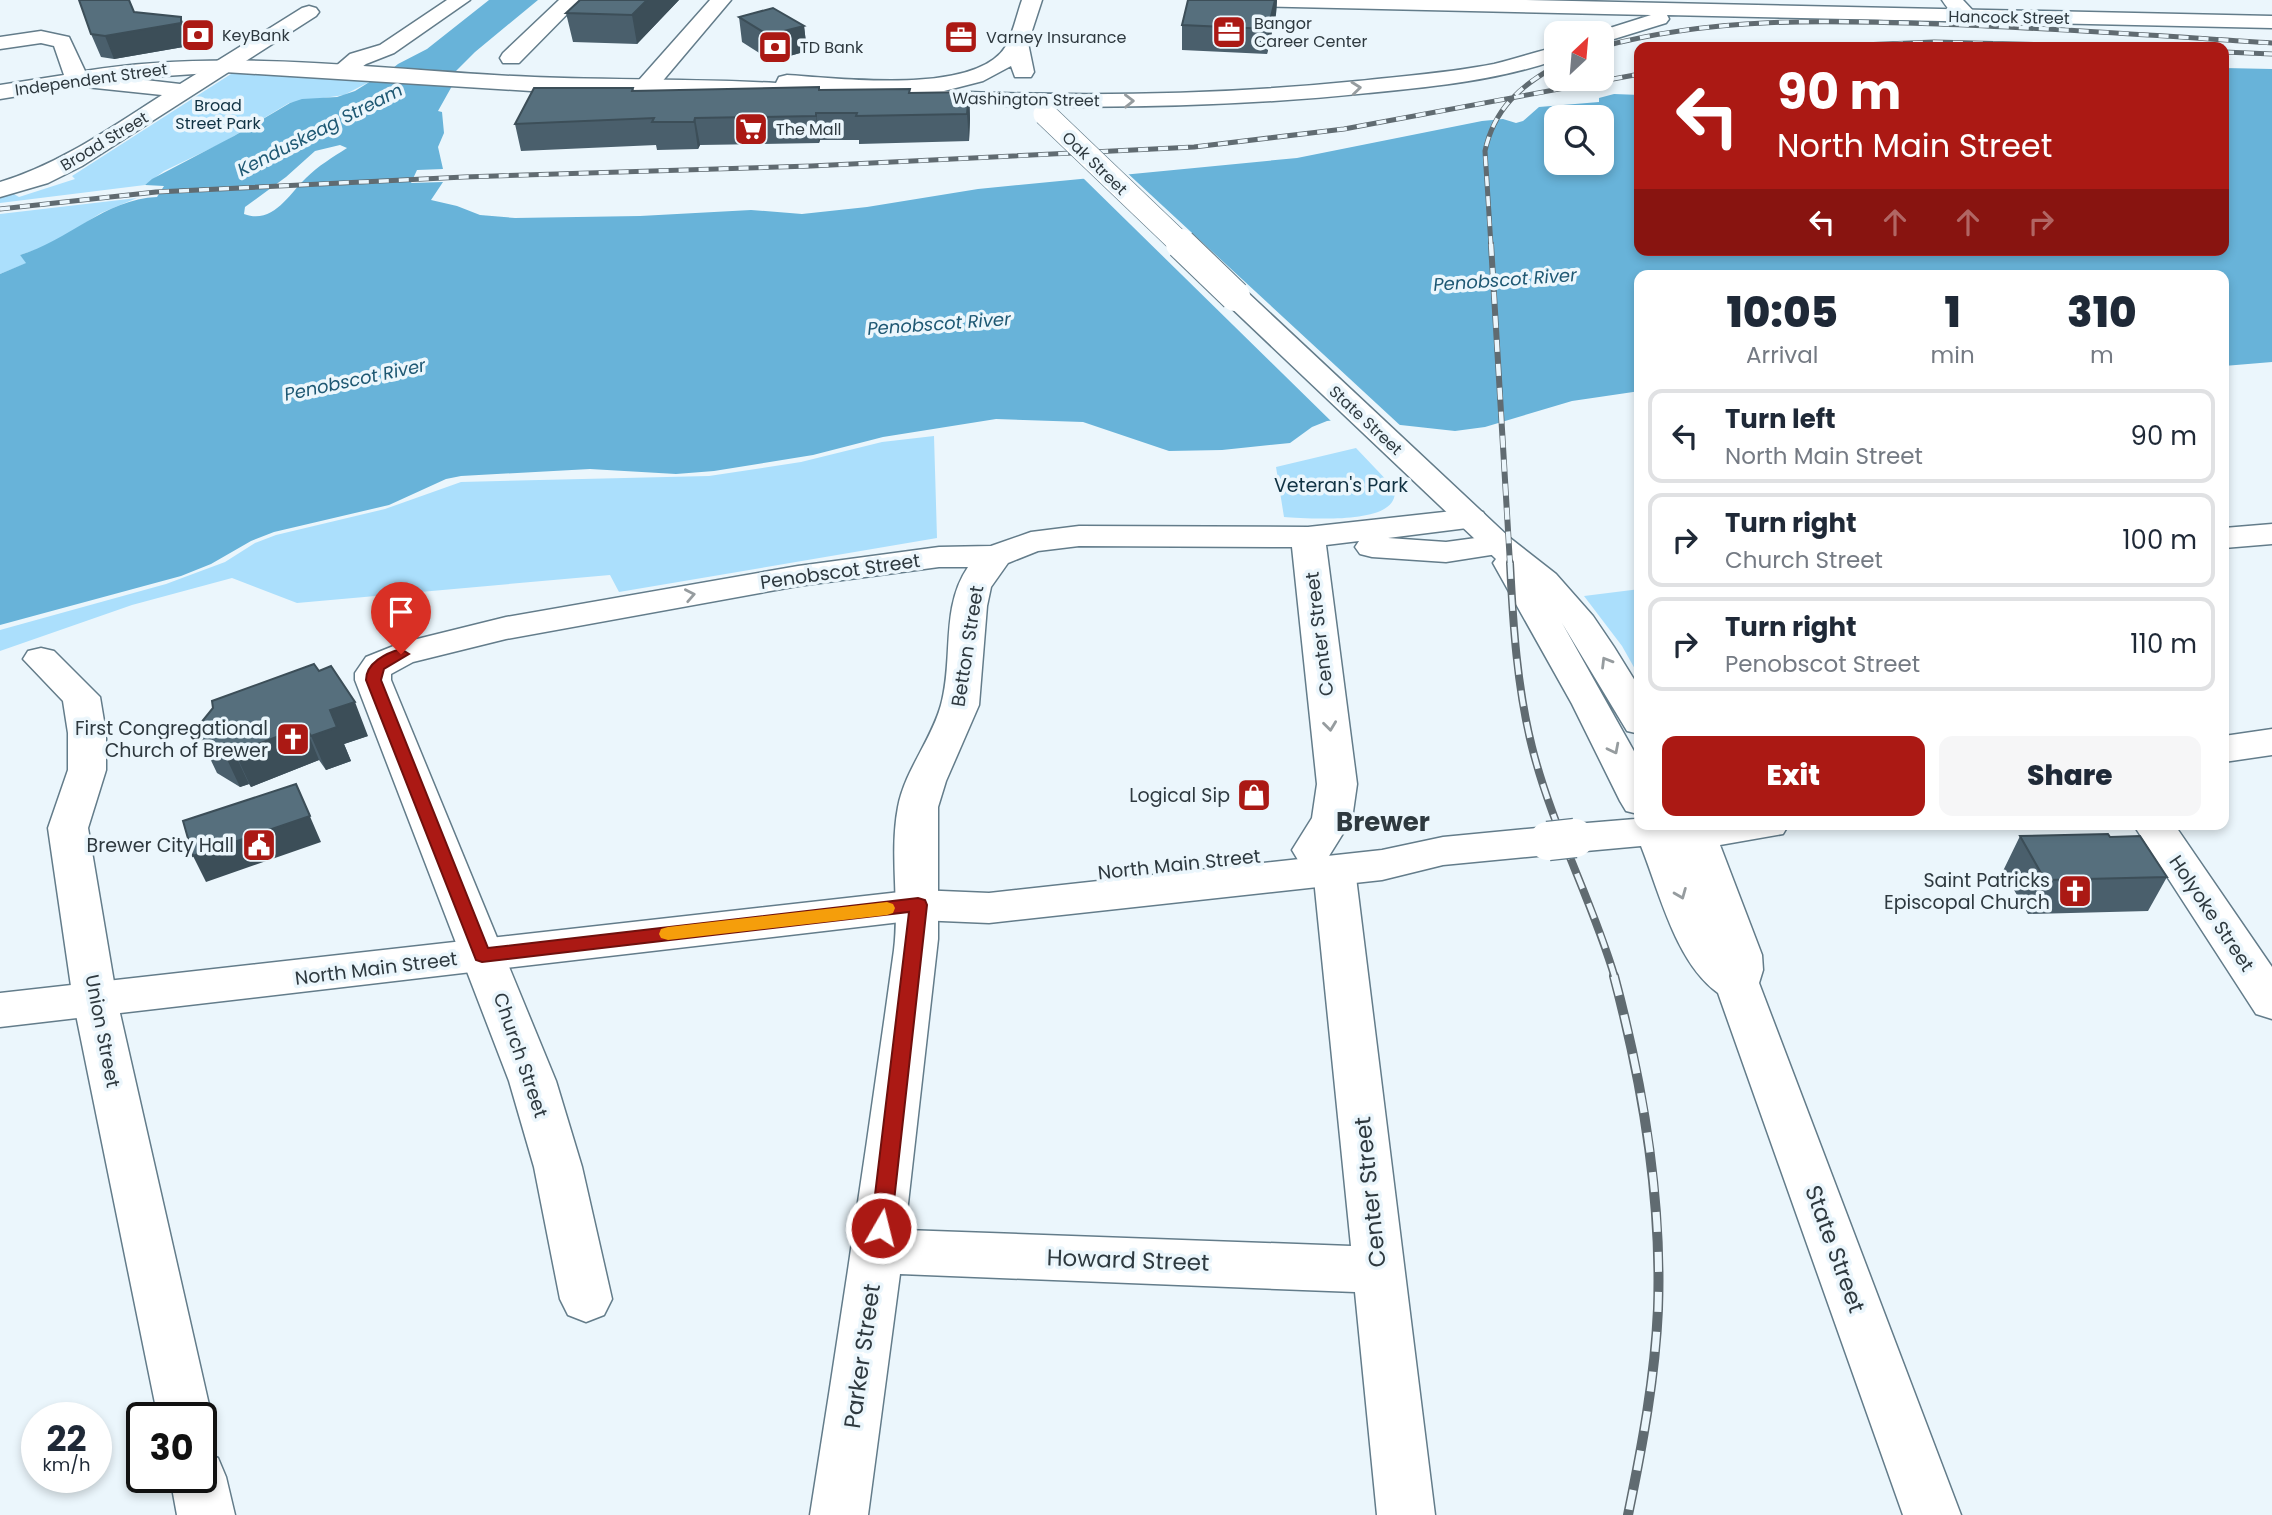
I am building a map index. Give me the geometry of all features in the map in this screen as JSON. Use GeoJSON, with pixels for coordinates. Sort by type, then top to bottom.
{"type":"FeatureCollection","features":[{"type":"Feature","properties":{"kind":"main road"},"geometry":{"type":"LineString","coordinates":[[340,72],[355,60],[387,49],[460,0]]}},
{"type":"Feature","properties":{"kind":"main road"},"geometry":{"type":"LineString","coordinates":[[511,58],[572,0]]}},
{"type":"Feature","properties":{"kind":"main road"},"geometry":{"type":"LineString","coordinates":[[651,81],[721,0]]}},
{"type":"Feature","properties":{"kind":"main road"},"geometry":{"type":"LineString","coordinates":[[1017,46],[1032,0]]}},
{"type":"Feature","properties":{"kind":"main road","name":"Hancock Street"},"geometry":{"type":"LineString","coordinates":[[1242,0],[2272,22]]}},
{"type":"Feature","properties":{"kind":"main road"},"geometry":{"type":"LineString","coordinates":[[1952,0],[1968,16]]}},
{"type":"Feature","properties":{"kind":"main road","name":"Broad Street"},"geometry":{"type":"LineString","coordinates":[[0,190],[60,169],[309,12],[286,4]]}},
{"type":"Feature","properties":{"kind":"main road"},"geometry":{"type":"LineString","coordinates":[[1472,4],[1537,13],[1554,21]]}},
{"type":"Feature","properties":{"kind":"main road"},"geometry":{"type":"LineString","coordinates":[[1614,33],[1673,16],[1744,11]]}},
{"type":"Feature","properties":{"kind":"main road"},"geometry":{"type":"LineString","coordinates":[[0,43],[36,37],[62,41],[76,79],[185,91]]}},
{"type":"Feature","properties":{"kind":"main road","name":"Washington Street"},"geometry":{"type":"LineString","coordinates":[[224,66],[544,85],[651,81],[926,87],[982,74],[1005,61],[1017,46]]}},
{"type":"Feature","properties":{"kind":"main road","name":"Oak Street"},"geometry":{"type":"LineString","coordinates":[[1017,46],[1025,77],[1041,108],[1235,296]]}},
{"type":"Feature","properties":{"kind":"main road","name":"Washington Street"},"geometry":{"type":"LineString","coordinates":[[651,81],[1041,108],[1318,92],[1490,72],[1519,66],[1544,57]]}},
{"type":"Feature","properties":{"kind":"main road","name":"Independent Street"},"geometry":{"type":"LineString","coordinates":[[4,94],[76,79],[149,70],[224,66]]}},
{"type":"Feature","properties":{"kind":"main road","name":"State Street"},"geometry":{"type":"LineString","coordinates":[[1235,296],[1498,545],[1535,571],[1568,605],[1606,662],[1634,711]]}},
{"type":"Feature","properties":{"kind":"main road"},"geometry":{"type":"LineString","coordinates":[[1308,537],[1471,519]]}},
{"type":"Feature","properties":{"kind":"main road"},"geometry":{"type":"LineString","coordinates":[[2229,538],[2272,534]]}},
{"type":"Feature","properties":{"kind":"main road","name":"Penobscot Street"},"geometry":{"type":"LineString","coordinates":[[379,665],[401,654],[506,628],[739,586],[939,557],[996,556],[1031,542],[1062,537],[1308,537]]}},
{"type":"Feature","properties":{"kind":"main road"},"geometry":{"type":"LineString","coordinates":[[1308,537],[1412,551],[1466,551],[1498,545]]}},
{"type":"Feature","properties":{"kind":"main road","name":"Center Street"},"geometry":{"type":"LineString","coordinates":[[1308,537],[1337,784],[1323,860],[1379,1270],[1406,1515]]}},
{"type":"Feature","properties":{"kind":"main road","name":"State Street"},"geometry":{"type":"LineString","coordinates":[[1498,545],[1634,772]]}},
{"type":"Feature","properties":{"kind":"main road","name":"Betton Street"},"geometry":{"type":"LineString","coordinates":[[918,905],[915,838],[922,793],[962,698],[974,587],[982,568],[996,556]]}},
{"type":"Feature","properties":{"kind":"main road","name":"Union Street"},"geometry":{"type":"LineString","coordinates":[[41,659],[81,697],[87,770],[68,828],[95,1000],[182,1402]]}},
{"type":"Feature","properties":{"kind":"main road","name":"Church Street"},"geometry":{"type":"LineString","coordinates":[[379,665],[373,673],[373,680],[482,956],[499,987],[536,1088],[573,1228],[586,1299]]}},
{"type":"Feature","properties":{"kind":"main road"},"geometry":{"type":"LineString","coordinates":[[2229,748],[2272,742]]}},
{"type":"Feature","properties":{"kind":"main road","name":"North Main Street"},"geometry":{"type":"LineString","coordinates":[[0,1010],[918,905],[989,908],[1323,860],[1396,863],[1443,851],[1562,840],[1634,828]]}},
{"type":"Feature","properties":{"kind":"main road","name":"State Street"},"geometry":{"type":"LineString","coordinates":[[1668,830],[1706,955],[1718,970],[1737,983],[1932,1515]]}},
{"type":"Feature","properties":{"kind":"main road","name":"Holyoke Street"},"geometry":{"type":"LineString","coordinates":[[2157,830],[2272,1002]]}},
{"type":"Feature","properties":{"kind":"main road","name":"Parker Street"},"geometry":{"type":"LineString","coordinates":[[839,1515],[893,1138],[918,905]]}},
{"type":"Feature","properties":{"kind":"main road","name":"Howard Street"},"geometry":{"type":"LineString","coordinates":[[878,1251],[1379,1270]]}},
{"type":"Feature","properties":{"kind":"main road"},"geometry":{"type":"LineString","coordinates":[[201,1493],[206,1515]]}},
{"type":"Feature","properties":{"kind":"green space","name":"Broad Street Park"},"geometry":{"type":"Polygon","coordinates":[[[231,74],[371,81],[344,95],[289,103],[224,142],[164,171],[145,185],[0,203],[0,197],[12,193],[19,197],[75,179],[72,176],[231,74]]]}},
{"type":"Feature","properties":{"kind":"green space"},"geometry":{"type":"Polygon","coordinates":[[[137,198],[101,213],[50,245],[20,255],[27,263],[0,274],[0,214],[137,198]]]}},
{"type":"Feature","properties":{"kind":"green space"},"geometry":{"type":"Polygon","coordinates":[[[934,436],[937,538],[619,592],[610,575],[297,603],[232,578],[132,605],[0,651],[0,630],[166,584],[225,562],[255,543],[276,535],[385,509],[461,482],[709,476],[801,462],[882,442],[934,436]]]}},
{"type":"Feature","properties":{"kind":"green space","name":"Veteran's Park"},"geometry":{"type":"Polygon","coordinates":[[[1356,448],[1394,488],[1393,500],[1384,509],[1351,518],[1284,517],[1276,467],[1356,448]]]}},
{"type":"Feature","properties":{"kind":"green space"},"geometry":{"type":"Polygon","coordinates":[[[1634,590],[1634,667],[1622,646],[1584,596],[1634,590]]]}},
{"type":"Feature","properties":{"kind":"water"},"geometry":{"type":"Polygon","coordinates":[[[489,0],[538,0],[475,52],[443,84],[452,86],[438,111],[442,112],[444,133],[438,147],[443,169],[417,170],[411,183],[443,182],[431,200],[480,215],[515,218],[640,216],[751,210],[802,214],[867,207],[978,189],[1297,158],[1482,121],[1503,119],[1516,123],[1523,121],[1539,107],[1544,107],[1544,175],[1614,175],[1614,105],[1563,105],[1599,102],[1599,98],[1614,94],[1634,95],[1634,256],[2229,256],[2229,68],[2272,69],[2272,362],[2229,366],[2229,270],[1634,270],[1634,392],[1572,401],[1485,427],[1455,431],[1346,419],[1327,421],[1312,427],[1290,443],[1222,450],[1169,451],[1083,422],[996,419],[883,437],[813,455],[714,471],[676,474],[590,469],[461,476],[446,479],[389,505],[274,532],[181,576],[0,625],[0,274],[26,263],[20,255],[38,249],[103,213],[138,199],[157,197],[164,186],[145,185],[152,179],[290,103],[302,99],[337,97],[355,91],[371,81],[377,81],[398,64],[427,49],[489,0]],[[340,145],[315,151],[286,177],[245,207],[244,214],[254,216],[272,212],[326,162],[347,148],[340,145]]]}},
{"type":"Feature","properties":{"kind":"pier"},"geometry":{"type":"Polygon","coordinates":[[[1124,170],[1403,428],[1346,422],[1334,424],[1080,175],[1124,170]]]}},
{"type":"Feature","properties":{"kind":"building"},"geometry":{"type":"Polygon","coordinates":[[[79,0],[129,0],[134,12],[181,17],[181,23],[105,36],[91,34],[79,0]]]}},
{"type":"Feature","properties":{"kind":"building"},"geometry":{"type":"Polygon","coordinates":[[[580,0],[647,0],[632,15],[566,13],[580,0]]]}},
{"type":"Feature","properties":{"kind":"building"},"geometry":{"type":"Polygon","coordinates":[[[1188,0],[1275,0],[1268,29],[1182,25],[1188,0]]]}},
{"type":"Feature","properties":{"kind":"building"},"geometry":{"type":"Polygon","coordinates":[[[773,8],[804,26],[768,35],[739,17],[773,8]]]}},
{"type":"Feature","properties":{"kind":"building"},"geometry":{"type":"Polygon","coordinates":[[[819,87],[819,90],[910,89],[909,93],[969,92],[967,114],[856,116],[857,113],[816,113],[816,116],[695,118],[694,122],[652,122],[654,118],[515,124],[534,88],[633,88],[632,91],[819,87]]]}},
{"type":"Feature","properties":{"kind":"building"},"geometry":{"type":"Polygon","coordinates":[[[314,664],[319,671],[331,666],[355,702],[330,710],[337,727],[311,736],[305,726],[235,753],[233,750],[224,753],[201,739],[196,729],[213,708],[212,701],[314,664]]]}},
{"type":"Feature","properties":{"kind":"building"},"geometry":{"type":"Polygon","coordinates":[[[296,784],[310,816],[193,856],[183,821],[296,784]]]}},
{"type":"Feature","properties":{"kind":"building"},"geometry":{"type":"Polygon","coordinates":[[[2108,834],[2110,837],[2140,836],[2167,877],[2045,880],[2020,836],[2108,834]]]}},
{"type":"Feature","properties":{"kind":"railway"},"geometry":{"type":"LineString","coordinates":[[1614,44],[1726,25],[1811,22],[1980,26],[2272,43]]}},
{"type":"Feature","properties":{"kind":"railway"},"geometry":{"type":"LineString","coordinates":[[2229,52],[2272,54]]}},
{"type":"Feature","properties":{"kind":"railway"},"geometry":{"type":"LineString","coordinates":[[1513,98],[1544,74]]}},
{"type":"Feature","properties":{"kind":"railway"},"geometry":{"type":"LineString","coordinates":[[1513,98],[1634,75]]}},
{"type":"Feature","properties":{"kind":"railway"},"geometry":{"type":"LineString","coordinates":[[0,209],[156,192],[464,177],[811,166],[1194,147],[1344,129],[1513,98]]}},
{"type":"Feature","properties":{"kind":"railway"},"geometry":{"type":"LineString","coordinates":[[1491,246],[1485,151],[1495,123],[1513,98]]}},
{"type":"Feature","properties":{"kind":"railway"},"geometry":{"type":"LineString","coordinates":[[1491,244],[1510,564]]}},
{"type":"Feature","properties":{"kind":"railway"},"geometry":{"type":"LineString","coordinates":[[1510,563],[1519,678],[1532,747],[1550,806],[1615,978]]}},
{"type":"Feature","properties":{"kind":"railway"},"geometry":{"type":"LineString","coordinates":[[1614,976],[1642,1099],[1657,1225],[1658,1309],[1651,1387],[1628,1515]]}},
{"type":"Feature","properties":{"kind":"slow traffic"},"geometry":{"type":"LineString","coordinates":[[668,934],[887,908]]}},
{"type":"Feature","properties":{"kind":"place","name":"Bangor Career Center"},"geometry":{"type":"Point","coordinates":[1229,32]}},
{"type":"Feature","properties":{"kind":"place","name":"KeyBank"},"geometry":{"type":"Point","coordinates":[198,35]}},
{"type":"Feature","properties":{"kind":"place","name":"Varney Insurance"},"geometry":{"type":"Point","coordinates":[961,37]}},
{"type":"Feature","properties":{"kind":"place","name":"TD Bank"},"geometry":{"type":"Point","coordinates":[775,47]}},
{"type":"Feature","properties":{"kind":"place","name":"The Mall"},"geometry":{"type":"Point","coordinates":[751,129]}},
{"type":"Feature","properties":{"kind":"place","name":"First Congregational Church of Brewer"},"geometry":{"type":"Point","coordinates":[293,739]}},
{"type":"Feature","properties":{"kind":"place","name":"Logical Sip"},"geometry":{"type":"Point","coordinates":[1254,795]}},
{"type":"Feature","properties":{"kind":"place","name":"Brewer City Hall"},"geometry":{"type":"Point","coordinates":[259,845]}},
{"type":"Feature","properties":{"kind":"place","name":"Saint Patricks Episcopal Church"},"geometry":{"type":"Point","coordinates":[2075,891]}},
{"type":"Feature","properties":{"kind":"district","name":"Brewer"},"geometry":{"type":"Point","coordinates":[1383,822]}},
{"type":"Feature","properties":{"kind":"route"},"geometry":{"type":"LineString","coordinates":[[401,654],[379,665],[373,673],[373,680],[482,956],[918,905],[881,1228]]}},
{"type":"Feature","properties":{"kind":"water label","name":"Kenduskeag Stream"},"geometry":{"type":"Point","coordinates":[320,130]}},
{"type":"Feature","properties":{"kind":"water label","name":"Penobscot River"},"geometry":{"type":"Point","coordinates":[1505,280]}},
{"type":"Feature","properties":{"kind":"water label","name":"Penobscot River"},"geometry":{"type":"Point","coordinates":[939,324]}},
{"type":"Feature","properties":{"kind":"water label","name":"Penobscot River"},"geometry":{"type":"Point","coordinates":[355,380]}}]}
